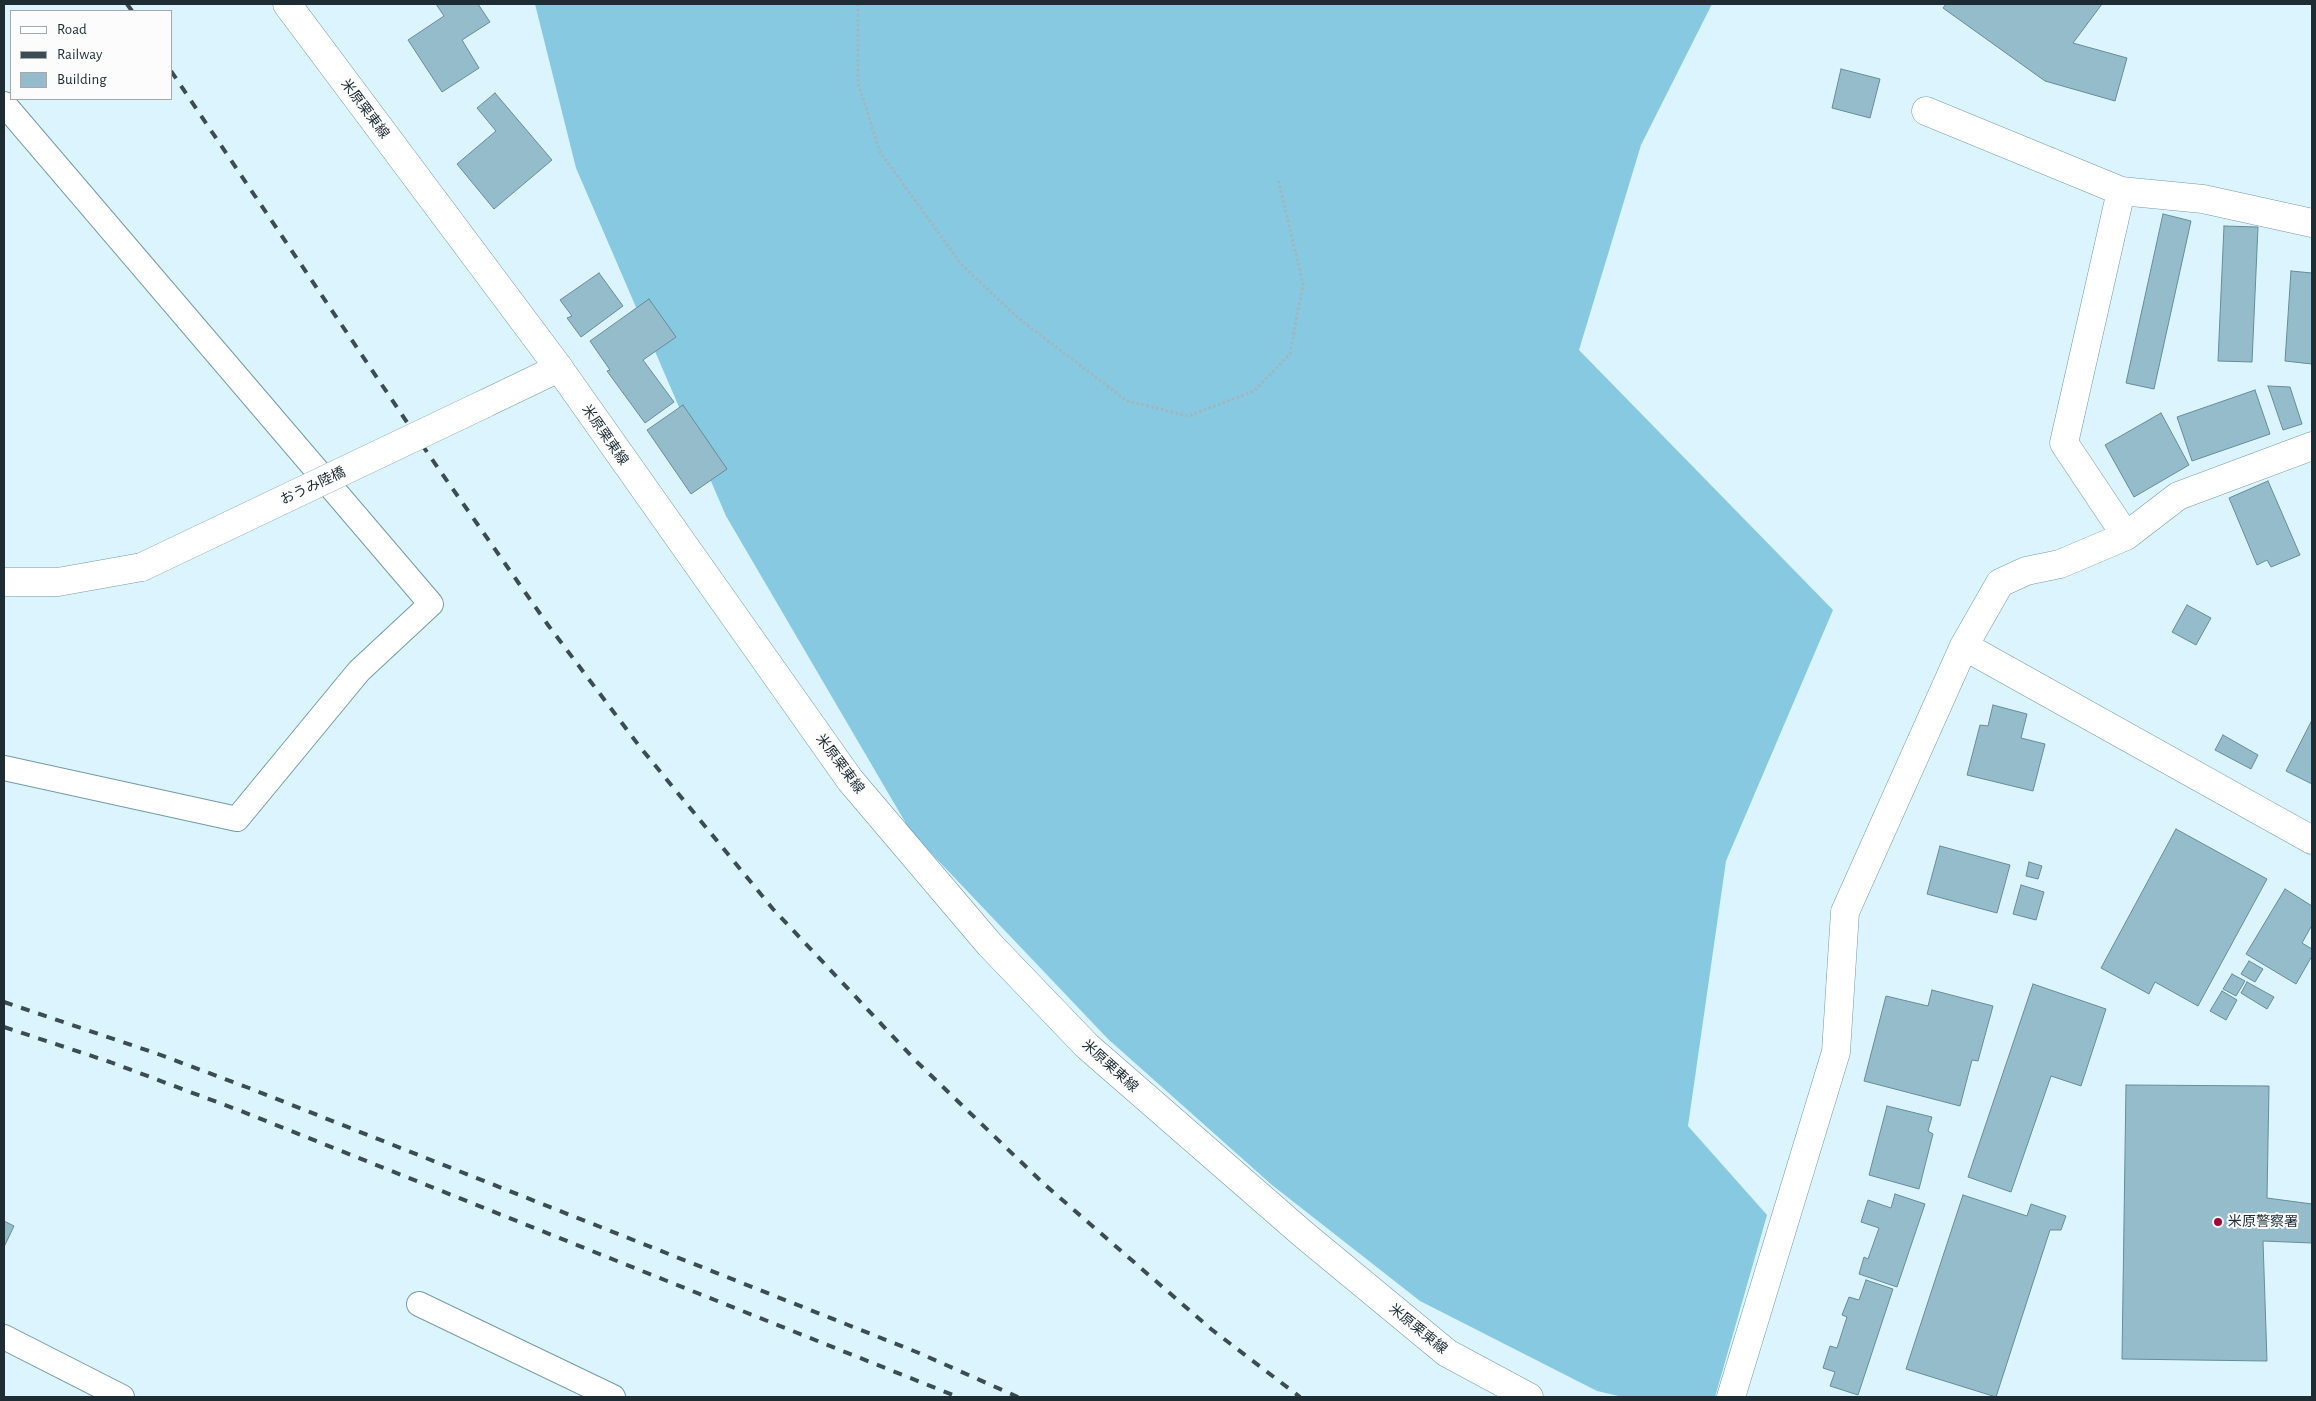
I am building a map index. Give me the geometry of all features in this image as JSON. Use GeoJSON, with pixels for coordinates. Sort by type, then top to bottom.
{"type":"FeatureCollection","features":[{"type":"Feature","properties":{"kind":"street","name":"米原栗東線"},"geometry":{"type":"LineString","coordinates":[[287,4],[558,368],[850,780],[990,945],[1087,1046],[1310,1240],[1447,1353],[1529,1397]]}},
{"type":"Feature","properties":{"kind":"street"},"geometry":{"type":"LineString","coordinates":[[1926,111],[2121,191],[2202,199],[2312,223]]}},
{"type":"Feature","properties":{"kind":"street"},"geometry":{"type":"LineString","coordinates":[[2121,191],[2064,443],[2126,536]]}},
{"type":"Feature","properties":{"kind":"street","name":"おうみ陸橋"},"geometry":{"type":"LineString","coordinates":[[4,582],[58,582],[142,567],[558,368]]}},
{"type":"Feature","properties":{"kind":"street"},"geometry":{"type":"LineString","coordinates":[[1731,1397],[1836,1052],[1845,912],[1964,646],[2000,582],[2026,571],[2060,564],[2126,536],[2178,496],[2312,446]]}},
{"type":"Feature","properties":{"kind":"street"},"geometry":{"type":"LineString","coordinates":[[1964,646],[2312,840]]}},
{"type":"Feature","properties":{"kind":"lane"},"geometry":{"type":"LineString","coordinates":[[4,104],[431,604],[359,670],[237,819],[4,768]]}},
{"type":"Feature","properties":{"kind":"lane"},"geometry":{"type":"LineString","coordinates":[[419,1304],[613,1397]]}},
{"type":"Feature","properties":{"kind":"lane"},"geometry":{"type":"LineString","coordinates":[[4,1337],[122,1397]]}},
{"type":"Feature","properties":{"kind":"path"},"geometry":{"type":"LineString","coordinates":[[858,4],[858,83],[880,152],[961,264],[1018,318],[1127,401],[1188,416],[1254,391],[1290,354],[1302,284],[1278,179]]}},
{"type":"Feature","properties":{"kind":"shaded area"},"geometry":{"type":"Polygon","coordinates":[[[535,4],[1712,4],[1641,145],[1579,350],[1833,610],[1726,861],[1688,1126],[1767,1215],[1715,1397],[1623,1397],[1597,1391],[1420,1301],[1272,1185],[1108,1039],[911,832],[726,516],[576,168],[535,4]]]}},
{"type":"Feature","properties":{"kind":"building"},"geometry":{"type":"Polygon","coordinates":[[[436,4],[478,4],[490,22],[462,40],[479,68],[442,92],[408,40],[444,16],[436,4]]]}},
{"type":"Feature","properties":{"kind":"building"},"geometry":{"type":"Polygon","coordinates":[[[1946,4],[2102,4],[2073,43],[2127,58],[2115,101],[2045,81],[1943,8],[1946,4]]]}},
{"type":"Feature","properties":{"kind":"building"},"geometry":{"type":"Polygon","coordinates":[[[1841,69],[1880,79],[1870,118],[1832,108],[1841,69]]]}},
{"type":"Feature","properties":{"kind":"building"},"geometry":{"type":"Polygon","coordinates":[[[495,93],[552,160],[494,209],[457,164],[496,131],[477,108],[495,93]]]}},
{"type":"Feature","properties":{"kind":"building"},"geometry":{"type":"Polygon","coordinates":[[[2163,214],[2191,221],[2154,389],[2126,383],[2163,214]]]}},
{"type":"Feature","properties":{"kind":"building"},"geometry":{"type":"Polygon","coordinates":[[[2224,226],[2258,227],[2252,362],[2218,361],[2224,226]]]}},
{"type":"Feature","properties":{"kind":"building"},"geometry":{"type":"Polygon","coordinates":[[[2291,271],[2312,273],[2312,364],[2285,361],[2291,271]]]}},
{"type":"Feature","properties":{"kind":"building"},"geometry":{"type":"Polygon","coordinates":[[[599,273],[623,306],[581,337],[567,318],[572,316],[560,300],[599,273]]]}},
{"type":"Feature","properties":{"kind":"building"},"geometry":{"type":"Polygon","coordinates":[[[649,299],[676,337],[643,360],[674,402],[645,423],[607,371],[610,370],[590,341],[649,299]]]}},
{"type":"Feature","properties":{"kind":"building"},"geometry":{"type":"Polygon","coordinates":[[[2268,386],[2290,387],[2302,424],[2283,430],[2268,386]]]}},
{"type":"Feature","properties":{"kind":"building"},"geometry":{"type":"Polygon","coordinates":[[[2255,390],[2270,434],[2192,461],[2177,417],[2255,390]]]}},
{"type":"Feature","properties":{"kind":"building"},"geometry":{"type":"Polygon","coordinates":[[[683,405],[727,469],[691,494],[647,430],[683,405]]]}},
{"type":"Feature","properties":{"kind":"building"},"geometry":{"type":"Polygon","coordinates":[[[2161,413],[2189,465],[2134,497],[2105,445],[2161,413]]]}},
{"type":"Feature","properties":{"kind":"building"},"geometry":{"type":"Polygon","coordinates":[[[2268,481],[2300,555],[2271,567],[2267,560],[2257,565],[2229,498],[2268,481]]]}},
{"type":"Feature","properties":{"kind":"building"},"geometry":{"type":"Polygon","coordinates":[[[2187,605],[2211,618],[2196,645],[2172,632],[2187,605]]]}},
{"type":"Feature","properties":{"kind":"building"},"geometry":{"type":"Polygon","coordinates":[[[1993,705],[2027,714],[2021,738],[2045,744],[2033,791],[1967,775],[1980,725],[1988,726],[1993,705]]]}},
{"type":"Feature","properties":{"kind":"building"},"geometry":{"type":"Polygon","coordinates":[[[2312,720],[2312,784],[2286,771],[2312,720]]]}},
{"type":"Feature","properties":{"kind":"building"},"geometry":{"type":"Polygon","coordinates":[[[2223,735],[2258,755],[2251,769],[2215,750],[2223,735]]]}},
{"type":"Feature","properties":{"kind":"building"},"geometry":{"type":"Polygon","coordinates":[[[2176,829],[2267,879],[2198,1006],[2155,982],[2149,994],[2101,968],[2176,829]]]}},
{"type":"Feature","properties":{"kind":"building"},"geometry":{"type":"Polygon","coordinates":[[[1940,846],[2010,865],[1997,913],[1927,894],[1940,846]]]}},
{"type":"Feature","properties":{"kind":"building"},"geometry":{"type":"Polygon","coordinates":[[[2029,862],[2042,866],[2038,879],[2026,876],[2029,862]]]}},
{"type":"Feature","properties":{"kind":"building"},"geometry":{"type":"Polygon","coordinates":[[[2021,885],[2044,892],[2036,920],[2013,914],[2021,885]]]}},
{"type":"Feature","properties":{"kind":"building"},"geometry":{"type":"Polygon","coordinates":[[[2285,889],[2312,906],[2312,925],[2302,943],[2312,949],[2312,956],[2296,984],[2246,954],[2285,889]]]}},
{"type":"Feature","properties":{"kind":"building"},"geometry":{"type":"Polygon","coordinates":[[[2249,961],[2263,969],[2255,982],[2241,974],[2249,961]]]}},
{"type":"Feature","properties":{"kind":"building"},"geometry":{"type":"Polygon","coordinates":[[[2232,974],[2245,981],[2236,996],[2223,989],[2232,974]]]}},
{"type":"Feature","properties":{"kind":"building"},"geometry":{"type":"Polygon","coordinates":[[[2247,982],[2274,997],[2267,1009],[2241,993],[2247,982]]]}},
{"type":"Feature","properties":{"kind":"building"},"geometry":{"type":"Polygon","coordinates":[[[2033,984],[2106,1009],[2081,1086],[2051,1076],[2011,1192],[1968,1177],[2033,984]]]}},
{"type":"Feature","properties":{"kind":"building"},"geometry":{"type":"Polygon","coordinates":[[[1932,990],[1993,1006],[1978,1061],[1972,1060],[1960,1106],[1864,1081],[1886,996],[1928,1006],[1932,990]]]}},
{"type":"Feature","properties":{"kind":"building"},"geometry":{"type":"Polygon","coordinates":[[[2222,991],[2237,1000],[2226,1020],[2210,1011],[2222,991]]]}},
{"type":"Feature","properties":{"kind":"building","name":"米原警察署"},"geometry":{"type":"Polygon","coordinates":[[[2126,1085],[2269,1086],[2267,1198],[2312,1204],[2312,1243],[2263,1241],[2267,1361],[2122,1359],[2126,1085]]]}},
{"type":"Feature","properties":{"kind":"building"},"geometry":{"type":"Polygon","coordinates":[[[1887,1106],[1932,1117],[1928,1131],[1933,1134],[1919,1189],[1869,1175],[1887,1106]]]}},
{"type":"Feature","properties":{"kind":"building"},"geometry":{"type":"Polygon","coordinates":[[[1895,1194],[1925,1204],[1897,1287],[1859,1274],[1864,1257],[1868,1259],[1879,1228],[1861,1222],[1868,1200],[1891,1208],[1895,1194]]]}},
{"type":"Feature","properties":{"kind":"building"},"geometry":{"type":"Polygon","coordinates":[[[1963,1195],[2027,1216],[2031,1204],[2066,1216],[2061,1230],[2050,1230],[1996,1397],[1906,1369],[1963,1195]]]}},
{"type":"Feature","properties":{"kind":"building"},"geometry":{"type":"Polygon","coordinates":[[[4,1221],[14,1226],[4,1247],[4,1221]]]}},
{"type":"Feature","properties":{"kind":"building"},"geometry":{"type":"Polygon","coordinates":[[[1866,1280],[1893,1289],[1858,1395],[1830,1386],[1835,1372],[1823,1368],[1830,1346],[1837,1348],[1847,1317],[1842,1315],[1849,1297],[1859,1300],[1866,1280]]]}},
{"type":"Feature","properties":{"kind":"railway"},"geometry":{"type":"LineString","coordinates":[[127,4],[131,10]]}},
{"type":"Feature","properties":{"kind":"railway"},"geometry":{"type":"LineString","coordinates":[[172,72],[429,455],[548,625],[640,747],[773,909],[917,1062],[1044,1184],[1211,1329],[1300,1397]]}},
{"type":"Feature","properties":{"kind":"railway"},"geometry":{"type":"LineString","coordinates":[[4,1002],[158,1054],[249,1088],[919,1353],[1018,1397]]}},
{"type":"Feature","properties":{"kind":"railway"},"geometry":{"type":"LineString","coordinates":[[4,1027],[110,1062],[241,1111],[958,1397]]}},
{"type":"Feature","properties":{"kind":"place","name":"米原警察署"},"geometry":{"type":"Point","coordinates":[2218,1222]}}]}
